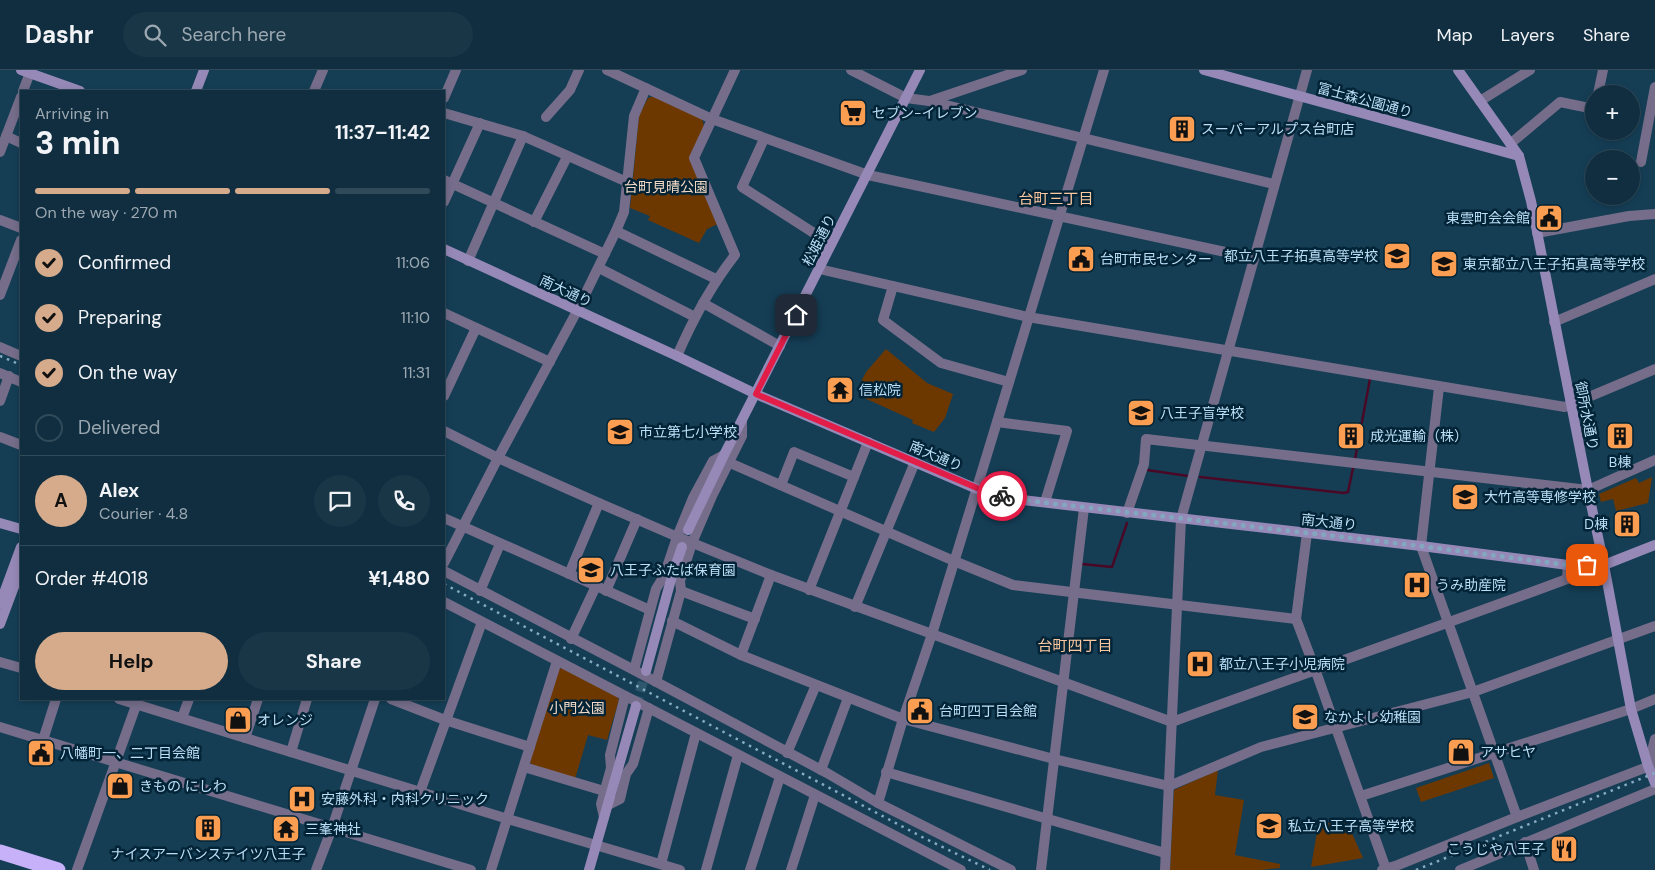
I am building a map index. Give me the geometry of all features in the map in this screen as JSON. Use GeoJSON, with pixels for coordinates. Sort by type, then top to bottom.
{"type":"FeatureCollection","features":[{"type":"Feature","properties":{"kind":"highway"},"geometry":{"type":"LineString","coordinates":[[0,852],[58,870]]}},
{"type":"Feature","properties":{"kind":"street"},"geometry":{"type":"LineString","coordinates":[[196,90],[203,70]]}},
{"type":"Feature","properties":{"kind":"street"},"geometry":{"type":"LineString","coordinates":[[314,90],[323,70]]}},
{"type":"Feature","properties":{"kind":"street"},"geometry":{"type":"LineString","coordinates":[[445,96],[456,70]]}},
{"type":"Feature","properties":{"kind":"street"},"geometry":{"type":"LineString","coordinates":[[546,117],[570,90],[579,70]]}},
{"type":"Feature","properties":{"kind":"street"},"geometry":{"type":"LineString","coordinates":[[607,70],[712,119],[868,175],[1253,258]]}},
{"type":"Feature","properties":{"kind":"street"},"geometry":{"type":"LineString","coordinates":[[677,356],[695,317],[716,280],[735,255],[694,158],[735,70]]}},
{"type":"Feature","properties":{"kind":"street"},"geometry":{"type":"LineString","coordinates":[[851,70],[906,98],[917,101],[929,101],[1274,184]]}},
{"type":"Feature","properties":{"kind":"street","name":"松姫通り"},"geometry":{"type":"LineString","coordinates":[[688,530],[727,459],[742,421],[920,70]]}},
{"type":"Feature","properties":{"kind":"street"},"geometry":{"type":"LineString","coordinates":[[929,101],[1022,70]]}},
{"type":"Feature","properties":{"kind":"street"},"geometry":{"type":"LineString","coordinates":[[878,803],[886,772],[932,634],[998,422],[1028,317],[1104,70]]}},
{"type":"Feature","properties":{"kind":"street","name":"富士森公園通り"},"geometry":{"type":"LineString","coordinates":[[1204,70],[1519,156]]}},
{"type":"Feature","properties":{"kind":"street"},"geometry":{"type":"LineString","coordinates":[[1165,870],[1181,519],[1307,70]]}},
{"type":"Feature","properties":{"kind":"street","name":"御所水通り"},"geometry":{"type":"LineString","coordinates":[[1458,70],[1519,156],[1532,201],[1554,322],[1604,565],[1631,709],[1651,765],[1655,783]]}},
{"type":"Feature","properties":{"kind":"street"},"geometry":{"type":"LineString","coordinates":[[1480,101],[1530,70]]}},
{"type":"Feature","properties":{"kind":"street"},"geometry":{"type":"LineString","coordinates":[[1600,85],[1603,70]]}},
{"type":"Feature","properties":{"kind":"street"},"geometry":{"type":"LineString","coordinates":[[23,90],[27,71],[77,90]]}},
{"type":"Feature","properties":{"kind":"street"},"geometry":{"type":"LineString","coordinates":[[1641,162],[1652,117],[1655,86]]}},
{"type":"Feature","properties":{"kind":"street"},"geometry":{"type":"LineString","coordinates":[[445,561],[577,311],[616,231],[624,212],[634,116],[646,88]]}},
{"type":"Feature","properties":{"kind":"street"},"geometry":{"type":"LineString","coordinates":[[0,152],[20,100]]}},
{"type":"Feature","properties":{"kind":"street"},"geometry":{"type":"LineString","coordinates":[[1510,144],[1560,102],[1585,107]]}},
{"type":"Feature","properties":{"kind":"street"},"geometry":{"type":"LineString","coordinates":[[445,113],[525,135],[567,157],[627,182]]}},
{"type":"Feature","properties":{"kind":"street"},"geometry":{"type":"LineString","coordinates":[[445,197],[448,182],[480,123]]}},
{"type":"Feature","properties":{"kind":"street"},"geometry":{"type":"LineString","coordinates":[[468,261],[525,135]]}},
{"type":"Feature","properties":{"kind":"street"},"geometry":{"type":"LineString","coordinates":[[6,136],[20,143]]}},
{"type":"Feature","properties":{"kind":"street"},"geometry":{"type":"LineString","coordinates":[[764,139],[742,187],[831,244]]}},
{"type":"Feature","properties":{"kind":"street"},"geometry":{"type":"LineString","coordinates":[[534,222],[567,157]]}},
{"type":"Feature","properties":{"kind":"street"},"geometry":{"type":"LineString","coordinates":[[448,182],[605,254]]}},
{"type":"Feature","properties":{"kind":"street"},"geometry":{"type":"LineString","coordinates":[[1537,233],[1630,216],[1655,214]]}},
{"type":"Feature","properties":{"kind":"street"},"geometry":{"type":"LineString","coordinates":[[0,220],[20,228]]}},
{"type":"Feature","properties":{"kind":"street"},"geometry":{"type":"LineString","coordinates":[[616,231],[716,280]]}},
{"type":"Feature","properties":{"kind":"street"},"geometry":{"type":"LineString","coordinates":[[0,295],[20,243]]}},
{"type":"Feature","properties":{"kind":"street","name":"南大通り"},"geometry":{"type":"LineString","coordinates":[[445,250],[756,394],[977,488],[1006,498],[1568,565],[1604,565]]}},
{"type":"Feature","properties":{"kind":"street"},"geometry":{"type":"LineString","coordinates":[[598,268],[695,317]]}},
{"type":"Feature","properties":{"kind":"street"},"geometry":{"type":"LineString","coordinates":[[819,269],[1028,317],[1565,407],[1655,369]]}},
{"type":"Feature","properties":{"kind":"street"},"geometry":{"type":"LineString","coordinates":[[1554,322],[1655,279]]}},
{"type":"Feature","properties":{"kind":"street"},"geometry":{"type":"LineString","coordinates":[[893,286],[883,320],[942,363],[1009,382]]}},
{"type":"Feature","properties":{"kind":"street"},"geometry":{"type":"LineString","coordinates":[[703,303],[780,346]]}},
{"type":"Feature","properties":{"kind":"street"},"geometry":{"type":"LineString","coordinates":[[445,313],[550,362]]}},
{"type":"Feature","properties":{"kind":"street"},"geometry":{"type":"LineString","coordinates":[[445,394],[476,328]]}},
{"type":"Feature","properties":{"kind":"street"},"geometry":{"type":"LineString","coordinates":[[0,347],[20,356]]}},
{"type":"Feature","properties":{"kind":"street"},"geometry":{"type":"LineString","coordinates":[[0,401],[4,375],[20,382]]}},
{"type":"Feature","properties":{"kind":"street"},"geometry":{"type":"LineString","coordinates":[[1439,387],[1420,546],[1517,817]]}},
{"type":"Feature","properties":{"kind":"street"},"geometry":{"type":"LineString","coordinates":[[998,422],[1067,431],[1045,502]]}},
{"type":"Feature","properties":{"kind":"street"},"geometry":{"type":"LineString","coordinates":[[445,432],[498,458],[637,519],[684,542],[855,607],[1172,722],[1315,669],[1448,624],[1567,579],[1568,565]]}},
{"type":"Feature","properties":{"kind":"street"},"geometry":{"type":"LineString","coordinates":[[0,437],[20,445]]}},
{"type":"Feature","properties":{"kind":"street"},"geometry":{"type":"LineString","coordinates":[[1127,513],[1144,464],[1146,440],[1588,490],[1655,460]]}},
{"type":"Feature","properties":{"kind":"street"},"geometry":{"type":"LineString","coordinates":[[809,590],[868,442]]}},
{"type":"Feature","properties":{"kind":"street"},"geometry":{"type":"LineString","coordinates":[[781,485],[794,452],[854,477]]}},
{"type":"Feature","properties":{"kind":"street"},"geometry":{"type":"LineString","coordinates":[[634,670],[656,589],[712,496],[727,459]]}},
{"type":"Feature","properties":{"kind":"street"},"geometry":{"type":"LineString","coordinates":[[656,682],[681,591],[680,581],[684,542],[693,498],[713,460],[727,459],[840,511],[1013,585],[1296,619]]}},
{"type":"Feature","properties":{"kind":"street"},"geometry":{"type":"LineString","coordinates":[[855,607],[915,462]]}},
{"type":"Feature","properties":{"kind":"street"},"geometry":{"type":"LineString","coordinates":[[569,574],[599,503]]}},
{"type":"Feature","properties":{"kind":"street"},"geometry":{"type":"LineString","coordinates":[[1041,870],[1084,508]]}},
{"type":"Feature","properties":{"kind":"street"},"geometry":{"type":"LineString","coordinates":[[445,518],[650,610]]}},
{"type":"Feature","properties":{"kind":"street"},"geometry":{"type":"LineString","coordinates":[[606,590],[637,519]]}},
{"type":"Feature","properties":{"kind":"street"},"geometry":{"type":"LineString","coordinates":[[0,523],[20,529]]}},
{"type":"Feature","properties":{"kind":"street"},"geometry":{"type":"LineString","coordinates":[[1307,533],[1296,619],[1361,796],[1384,869],[1651,765],[1655,739]]}},
{"type":"Feature","properties":{"kind":"street"},"geometry":{"type":"LineString","coordinates":[[646,671],[672,576],[684,542]]}},
{"type":"Feature","properties":{"kind":"street"},"geometry":{"type":"LineString","coordinates":[[480,591],[500,544]]}},
{"type":"Feature","properties":{"kind":"street"},"geometry":{"type":"LineString","coordinates":[[1604,565],[1655,545]]}},
{"type":"Feature","properties":{"kind":"street"},"geometry":{"type":"LineString","coordinates":[[0,624],[2,607],[19,565]]}},
{"type":"Feature","properties":{"kind":"street"},"geometry":{"type":"LineString","coordinates":[[445,572],[634,670],[787,754],[821,770],[878,803],[1010,870]]}},
{"type":"Feature","properties":{"kind":"street"},"geometry":{"type":"LineString","coordinates":[[741,655],[771,575]]}},
{"type":"Feature","properties":{"kind":"street"},"geometry":{"type":"LineString","coordinates":[[571,638],[596,586]]}},
{"type":"Feature","properties":{"kind":"street"},"geometry":{"type":"LineString","coordinates":[[681,591],[755,619]]}},
{"type":"Feature","properties":{"kind":"street"},"geometry":{"type":"LineString","coordinates":[[445,603],[961,870]]}},
{"type":"Feature","properties":{"kind":"street"},"geometry":{"type":"LineString","coordinates":[[420,792],[482,622]]}},
{"type":"Feature","properties":{"kind":"street"},"geometry":{"type":"LineString","coordinates":[[672,622],[741,655],[903,719],[1054,759],[1169,786],[1261,747],[1472,692],[1655,626]]}},
{"type":"Feature","properties":{"kind":"street"},"geometry":{"type":"LineString","coordinates":[[491,870],[557,661]]}},
{"type":"Feature","properties":{"kind":"street"},"geometry":{"type":"LineString","coordinates":[[0,662],[20,668]]}},
{"type":"Feature","properties":{"kind":"street"},"geometry":{"type":"LineString","coordinates":[[787,754],[816,685]]}},
{"type":"Feature","properties":{"kind":"street"},"geometry":{"type":"LineString","coordinates":[[604,817],[601,804],[611,768],[610,755],[626,696]]}},
{"type":"Feature","properties":{"kind":"street"},"geometry":{"type":"LineString","coordinates":[[821,770],[848,698]]}},
{"type":"Feature","properties":{"kind":"street"},"geometry":{"type":"LineString","coordinates":[[1361,796],[1631,709],[1655,699]]}},
{"type":"Feature","properties":{"kind":"street"},"geometry":{"type":"LineString","coordinates":[[42,740],[56,700]]}},
{"type":"Feature","properties":{"kind":"street"},"geometry":{"type":"LineString","coordinates":[[182,718],[189,700]]}},
{"type":"Feature","properties":{"kind":"street"},"geometry":{"type":"LineString","coordinates":[[245,738],[258,700]]}},
{"type":"Feature","properties":{"kind":"street"},"geometry":{"type":"LineString","coordinates":[[291,752],[307,700]]}},
{"type":"Feature","properties":{"kind":"street"},"geometry":{"type":"LineString","coordinates":[[316,870],[375,700]]}},
{"type":"Feature","properties":{"kind":"street"},"geometry":{"type":"LineString","coordinates":[[394,700],[445,720],[530,747]]}},
{"type":"Feature","properties":{"kind":"street"},"geometry":{"type":"LineString","coordinates":[[77,870],[137,701],[245,738],[680,870]]}},
{"type":"Feature","properties":{"kind":"street"},"geometry":{"type":"LineString","coordinates":[[589,870],[636,706]]}},
{"type":"Feature","properties":{"kind":"street"},"geometry":{"type":"LineString","coordinates":[[608,805],[620,799],[626,774],[633,764],[649,708]]}},
{"type":"Feature","properties":{"kind":"street"},"geometry":{"type":"LineString","coordinates":[[0,727],[470,870]]}},
{"type":"Feature","properties":{"kind":"street"},"geometry":{"type":"LineString","coordinates":[[661,864],[696,733]]}},
{"type":"Feature","properties":{"kind":"street"},"geometry":{"type":"LineString","coordinates":[[706,870],[738,755]]}},
{"type":"Feature","properties":{"kind":"street"},"geometry":{"type":"LineString","coordinates":[[524,767],[604,791]]}},
{"type":"Feature","properties":{"kind":"street"},"geometry":{"type":"LineString","coordinates":[[886,772],[1165,853]]}},
{"type":"Feature","properties":{"kind":"street"},"geometry":{"type":"LineString","coordinates":[[750,870],[780,777]]}},
{"type":"Feature","properties":{"kind":"street"},"geometry":{"type":"LineString","coordinates":[[1460,870],[1655,789]]}},
{"type":"Feature","properties":{"kind":"street"},"geometry":{"type":"LineString","coordinates":[[791,870],[815,796]]}},
{"type":"Feature","properties":{"kind":"street"},"geometry":{"type":"LineString","coordinates":[[1525,842],[1534,870]]}},
{"type":"Feature","properties":{"kind":"green space","name":"台町見晴公園"},"geometry":{"type":"Polygon","coordinates":[[[655,96],[702,119],[704,126],[691,158],[718,224],[707,229],[699,243],[648,220],[650,216],[630,208],[639,116],[648,98],[655,96]]]}},
{"type":"Feature","properties":{"kind":"green space"},"geometry":{"type":"Polygon","coordinates":[[[886,349],[927,383],[953,394],[945,418],[934,432],[912,423],[913,420],[862,397],[866,390],[859,386],[866,372],[886,349]]]}},
{"type":"Feature","properties":{"kind":"green space"},"geometry":{"type":"Polygon","coordinates":[[[1652,477],[1648,503],[1616,511],[1613,499],[1601,502],[1599,494],[1636,478],[1639,483],[1652,477]]]}},
{"type":"Feature","properties":{"kind":"green space","name":"小門公園"},"geometry":{"type":"Polygon","coordinates":[[[562,668],[617,696],[619,700],[607,740],[588,735],[575,779],[532,765],[530,762],[559,669],[562,668]]]}},
{"type":"Feature","properties":{"kind":"green space"},"geometry":{"type":"Polygon","coordinates":[[[1489,763],[1494,778],[1421,802],[1416,788],[1489,763]]]}},
{"type":"Feature","properties":{"kind":"green space"},"geometry":{"type":"Polygon","coordinates":[[[1218,770],[1215,795],[1244,800],[1235,855],[1280,864],[1280,868],[1261,870],[1170,870],[1174,790],[1218,770]]]}},
{"type":"Feature","properties":{"kind":"green space"},"geometry":{"type":"Polygon","coordinates":[[[1345,818],[1363,858],[1311,867],[1318,826],[1345,818]]]}},
{"type":"Feature","properties":{"kind":"waterway"},"geometry":{"type":"LineString","coordinates":[[1355,459],[1370,379]]}},
{"type":"Feature","properties":{"kind":"waterway"},"geometry":{"type":"LineString","coordinates":[[1200,477],[1344,493],[1348,492],[1353,468]]}},
{"type":"Feature","properties":{"kind":"waterway"},"geometry":{"type":"LineString","coordinates":[[1147,470],[1188,476]]}},
{"type":"Feature","properties":{"kind":"waterway"},"geometry":{"type":"LineString","coordinates":[[1082,564],[1112,567],[1127,523]]}},
{"type":"Feature","properties":{"kind":"tunnel"},"geometry":{"type":"LineString","coordinates":[[636,706],[646,671]]}},
{"type":"Feature","properties":{"kind":"railway"},"geometry":{"type":"LineString","coordinates":[[0,356],[20,365]]}},
{"type":"Feature","properties":{"kind":"railway"},"geometry":{"type":"LineString","coordinates":[[445,585],[924,838],[990,870]]}},
{"type":"Feature","properties":{"kind":"railway"},"geometry":{"type":"LineString","coordinates":[[1416,870],[1655,773]]}},
{"type":"Feature","properties":{"kind":"way so far"},"geometry":{"type":"LineString","coordinates":[[1002,496],[1127,513],[1420,546],[1568,565],[1587,565]]}},
{"type":"Feature","properties":{"kind":"place","name":"セブン-イレブン"},"geometry":{"type":"Point","coordinates":[853,113]}},
{"type":"Feature","properties":{"kind":"place","name":"スーパーアルプス台町店"},"geometry":{"type":"Point","coordinates":[1182,129]}},
{"type":"Feature","properties":{"kind":"place","name":"東雲町会会館"},"geometry":{"type":"Point","coordinates":[1549,218]}},
{"type":"Feature","properties":{"kind":"place","name":"都立八王子拓真高等学校"},"geometry":{"type":"Point","coordinates":[1397,256]}},
{"type":"Feature","properties":{"kind":"place","name":"台町市民センター"},"geometry":{"type":"Point","coordinates":[1081,259]}},
{"type":"Feature","properties":{"kind":"place","name":"東京都立八王子拓真高等学校"},"geometry":{"type":"Point","coordinates":[1444,264]}},
{"type":"Feature","properties":{"kind":"place","name":"信松院"},"geometry":{"type":"Point","coordinates":[840,390]}},
{"type":"Feature","properties":{"kind":"place","name":"八王子盲学校"},"geometry":{"type":"Point","coordinates":[1141,413]}},
{"type":"Feature","properties":{"kind":"place","name":"市立第七小学校"},"geometry":{"type":"Point","coordinates":[620,432]}},
{"type":"Feature","properties":{"kind":"place","name":"成光運輸（株）"},"geometry":{"type":"Point","coordinates":[1351,436]}},
{"type":"Feature","properties":{"kind":"place","name":"B棟"},"geometry":{"type":"Point","coordinates":[1620,436]}},
{"type":"Feature","properties":{"kind":"place","name":"大竹高等専修学校"},"geometry":{"type":"Point","coordinates":[1465,497]}},
{"type":"Feature","properties":{"kind":"place","name":"D棟"},"geometry":{"type":"Point","coordinates":[1627,524]}},
{"type":"Feature","properties":{"kind":"place","name":"八王子ふたば保育園"},"geometry":{"type":"Point","coordinates":[591,570]}},
{"type":"Feature","properties":{"kind":"place","name":"うみ助産院"},"geometry":{"type":"Point","coordinates":[1417,585]}},
{"type":"Feature","properties":{"kind":"place","name":"都立八王子小児病院"},"geometry":{"type":"Point","coordinates":[1200,664]}},
{"type":"Feature","properties":{"kind":"place","name":"台町四丁目会館"},"geometry":{"type":"Point","coordinates":[920,711]}},
{"type":"Feature","properties":{"kind":"place","name":"なかよし幼稚園"},"geometry":{"type":"Point","coordinates":[1305,717]}},
{"type":"Feature","properties":{"kind":"place","name":"オレンジ"},"geometry":{"type":"Point","coordinates":[238,720]}},
{"type":"Feature","properties":{"kind":"place","name":"アサヒヤ"},"geometry":{"type":"Point","coordinates":[1461,752]}},
{"type":"Feature","properties":{"kind":"place","name":"八幡町一、二丁目会館"},"geometry":{"type":"Point","coordinates":[41,753]}},
{"type":"Feature","properties":{"kind":"place","name":"きもの にしわ"},"geometry":{"type":"Point","coordinates":[120,786]}},
{"type":"Feature","properties":{"kind":"place","name":"安藤外科・内科クリニック"},"geometry":{"type":"Point","coordinates":[302,799]}},
{"type":"Feature","properties":{"kind":"place","name":"私立八王子高等学校"},"geometry":{"type":"Point","coordinates":[1269,826]}},
{"type":"Feature","properties":{"kind":"place","name":"ナイスアーバンステイツ八王子"},"geometry":{"type":"Point","coordinates":[208,828]}},
{"type":"Feature","properties":{"kind":"place","name":"三峯神社"},"geometry":{"type":"Point","coordinates":[286,829]}},
{"type":"Feature","properties":{"kind":"place","name":"こうじや八王子"},"geometry":{"type":"Point","coordinates":[1564,849]}},
{"type":"Feature","properties":{"kind":"district","name":"台町三丁目"},"geometry":{"type":"Point","coordinates":[1056,199]}},
{"type":"Feature","properties":{"kind":"district","name":"台町四丁目"},"geometry":{"type":"Point","coordinates":[1075,646]}},
{"type":"Feature","properties":{"kind":"route"},"geometry":{"type":"LineString","coordinates":[[796,315],[756,394],[977,488],[1002,496]]}}]}
